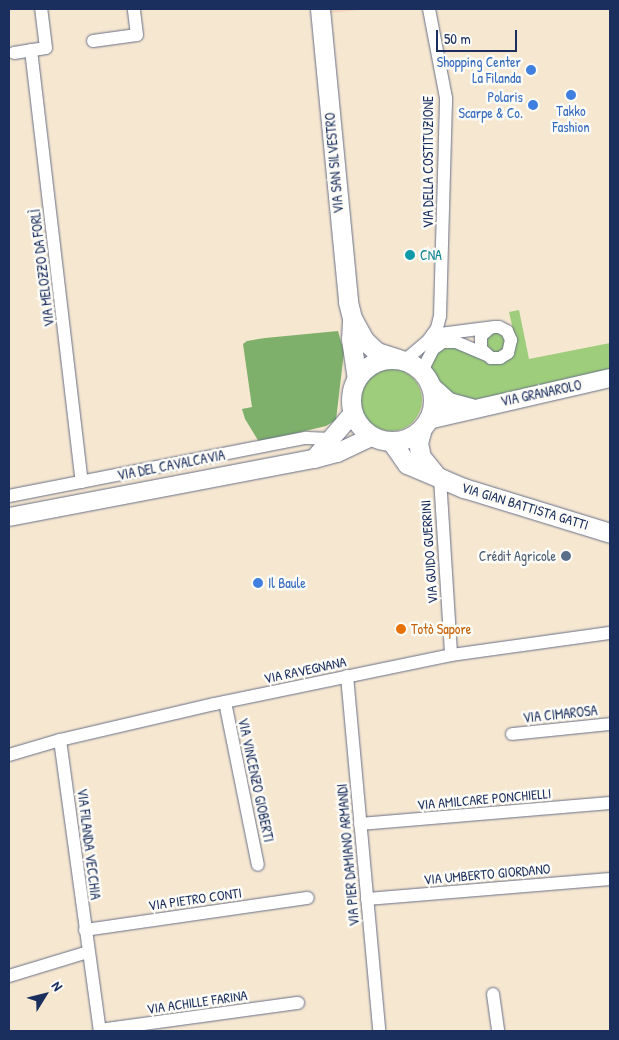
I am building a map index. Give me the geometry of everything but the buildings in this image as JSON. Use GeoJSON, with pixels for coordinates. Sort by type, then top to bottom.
{"type":"FeatureCollection","features":[{"type":"Feature","properties":{"kind":"main road","name":"VIA SAN SILVESTRO"},"geometry":{"type":"LineString","coordinates":[[320,9],[347,292],[352,318],[351,339],[357,379]]}},
{"type":"Feature","properties":{"kind":"main road","name":"VIA SAN SILVESTRO"},"geometry":{"type":"LineString","coordinates":[[352,318],[360,334],[377,352],[401,360]]}},
{"type":"Feature","properties":{"kind":"main road"},"geometry":{"type":"LineString","coordinates":[[401,360],[422,372],[429,384],[433,403],[425,424],[408,438],[391,441],[371,437],[362,428],[353,413],[351,395],[357,379],[375,363],[401,360]]}},
{"type":"Feature","properties":{"kind":"main road","name":"VIA GRANAROLO"},"geometry":{"type":"LineString","coordinates":[[425,424],[472,408],[610,378]]}},
{"type":"Feature","properties":{"kind":"main road","name":"VIA GRANAROLO"},"geometry":{"type":"LineString","coordinates":[[429,384],[449,402],[472,408]]}},
{"type":"Feature","properties":{"kind":"main road"},"geometry":{"type":"LineString","coordinates":[[314,459],[333,439],[353,413]]}},
{"type":"Feature","properties":{"kind":"main road","name":"VIA GIAN BATTISTA GATTI"},"geometry":{"type":"LineString","coordinates":[[425,424],[418,443],[421,457],[440,478]]}},
{"type":"Feature","properties":{"kind":"main road","name":"VIA DEL CAVALCAVIA"},"geometry":{"type":"LineString","coordinates":[[9,518],[314,459],[337,453],[371,437]]}},
{"type":"Feature","properties":{"kind":"main road","name":"VIA GIAN BATTISTA GATTI"},"geometry":{"type":"LineString","coordinates":[[391,441],[407,464],[440,478],[464,488],[610,533]]}},
{"type":"Feature","properties":{"kind":"street"},"geometry":{"type":"LineString","coordinates":[[14,53],[46,48],[41,9]]}},
{"type":"Feature","properties":{"kind":"street"},"geometry":{"type":"LineString","coordinates":[[94,41],[137,35],[134,9]]}},
{"type":"Feature","properties":{"kind":"street","name":"VIA DELLA COSTITUZIONE"},"geometry":{"type":"LineString","coordinates":[[427,342],[437,328],[440,316],[446,98],[429,9]]}},
{"type":"Feature","properties":{"kind":"street","name":"VIA MELOZZO DA FORLÌ"},"geometry":{"type":"LineString","coordinates":[[31,50],[82,482]]}},
{"type":"Feature","properties":{"kind":"street"},"geometry":{"type":"LineString","coordinates":[[440,316],[445,327],[456,331]]}},
{"type":"Feature","properties":{"kind":"street"},"geometry":{"type":"LineString","coordinates":[[429,384],[424,373],[425,365],[433,349],[443,342],[456,342],[486,356],[495,358],[504,356],[512,344],[507,332],[499,327],[490,328],[483,332],[480,340],[481,349],[486,356]]}},
{"type":"Feature","properties":{"kind":"street","name":"VIA DELLA COSTITUZIONE"},"geometry":{"type":"LineString","coordinates":[[401,360],[440,334],[490,328]]}},
{"type":"Feature","properties":{"kind":"street","name":"VIA DEL CAVALCAVIA"},"geometry":{"type":"LineString","coordinates":[[9,492],[82,482],[306,438],[333,439]]}},
{"type":"Feature","properties":{"kind":"street","name":"VIA GUIDO GUERRINI"},"geometry":{"type":"LineString","coordinates":[[440,478],[451,655]]}},
{"type":"Feature","properties":{"kind":"street","name":"VIA RAVEGNANA"},"geometry":{"type":"LineString","coordinates":[[9,755],[60,740],[347,676],[451,655],[610,633]]}},
{"type":"Feature","properties":{"kind":"street","name":"VIA PIER DAMIANO ARMANDI"},"geometry":{"type":"LineString","coordinates":[[347,676],[379,1031]]}},
{"type":"Feature","properties":{"kind":"street","name":"VIA VINCENZO GIOBERTI"},"geometry":{"type":"LineString","coordinates":[[225,702],[258,865]]}},
{"type":"Feature","properties":{"kind":"street","name":"VIA CIMAROSA"},"geometry":{"type":"LineString","coordinates":[[512,734],[610,724]]}},
{"type":"Feature","properties":{"kind":"street","name":"VIA FILANDA VECCHIA"},"geometry":{"type":"LineString","coordinates":[[60,740],[100,1031]]}},
{"type":"Feature","properties":{"kind":"street","name":"VIA AMILCARE PONCHIELLI"},"geometry":{"type":"LineString","coordinates":[[360,824],[610,803]]}},
{"type":"Feature","properties":{"kind":"street","name":"VIA UMBERTO GIORDANO"},"geometry":{"type":"LineString","coordinates":[[367,899],[610,879]]}},
{"type":"Feature","properties":{"kind":"street","name":"VIA PIETRO CONTI"},"geometry":{"type":"LineString","coordinates":[[86,930],[308,898]]}},
{"type":"Feature","properties":{"kind":"street"},"geometry":{"type":"LineString","coordinates":[[9,976],[88,952]]}},
{"type":"Feature","properties":{"kind":"street"},"geometry":{"type":"LineString","coordinates":[[493,994],[498,1031]]}},
{"type":"Feature","properties":{"kind":"street","name":"VIA ACHILLE FARINA"},"geometry":{"type":"LineString","coordinates":[[100,1031],[298,1002]]}},
{"type":"Feature","properties":{"kind":"shaded area"},"geometry":{"type":"Polygon","coordinates":[[[329,9],[370,9],[329,13],[329,9]]]}},
{"type":"Feature","properties":{"kind":"green space"},"geometry":{"type":"Polygon","coordinates":[[[519,310],[529,359],[610,343],[610,373],[471,400],[444,391],[434,377],[431,368],[433,356],[445,346],[456,346],[494,363],[514,334],[509,312],[519,310]]]}},
{"type":"Feature","properties":{"kind":"green space"},"geometry":{"type":"Polygon","coordinates":[[[338,331],[344,352],[336,420],[326,426],[259,442],[245,419],[242,409],[252,407],[243,344],[247,341],[265,338],[338,331]]]}},
{"type":"Feature","properties":{"kind":"green space"},"geometry":{"type":"Polygon","coordinates":[[[488,332],[504,333],[506,350],[493,355],[483,341],[488,332]]]}},
{"type":"Feature","properties":{"kind":"green space"},"geometry":{"type":"Polygon","coordinates":[[[391,369],[403,371],[413,378],[420,388],[422,400],[420,412],[413,422],[403,429],[391,431],[379,429],[369,422],[362,412],[360,400],[362,388],[369,378],[379,371],[391,369]]]}},
{"type":"Feature","properties":{"kind":"place","name":"Shopping Center La Filanda"},"geometry":{"type":"Point","coordinates":[531,70]}},
{"type":"Feature","properties":{"kind":"place","name":"Takko Fashion"},"geometry":{"type":"Point","coordinates":[571,95]}},
{"type":"Feature","properties":{"kind":"place","name":"Polaris Scarpe & Co."},"geometry":{"type":"Point","coordinates":[533,105]}},
{"type":"Feature","properties":{"kind":"place","name":"CNA"},"geometry":{"type":"Point","coordinates":[410,255]}},
{"type":"Feature","properties":{"kind":"place","name":"Crédit Agricole"},"geometry":{"type":"Point","coordinates":[566,556]}},
{"type":"Feature","properties":{"kind":"place","name":"Il Baule"},"geometry":{"type":"Point","coordinates":[258,583]}},
{"type":"Feature","properties":{"kind":"place","name":"Totò Sapore"},"geometry":{"type":"Point","coordinates":[401,629]}}]}
